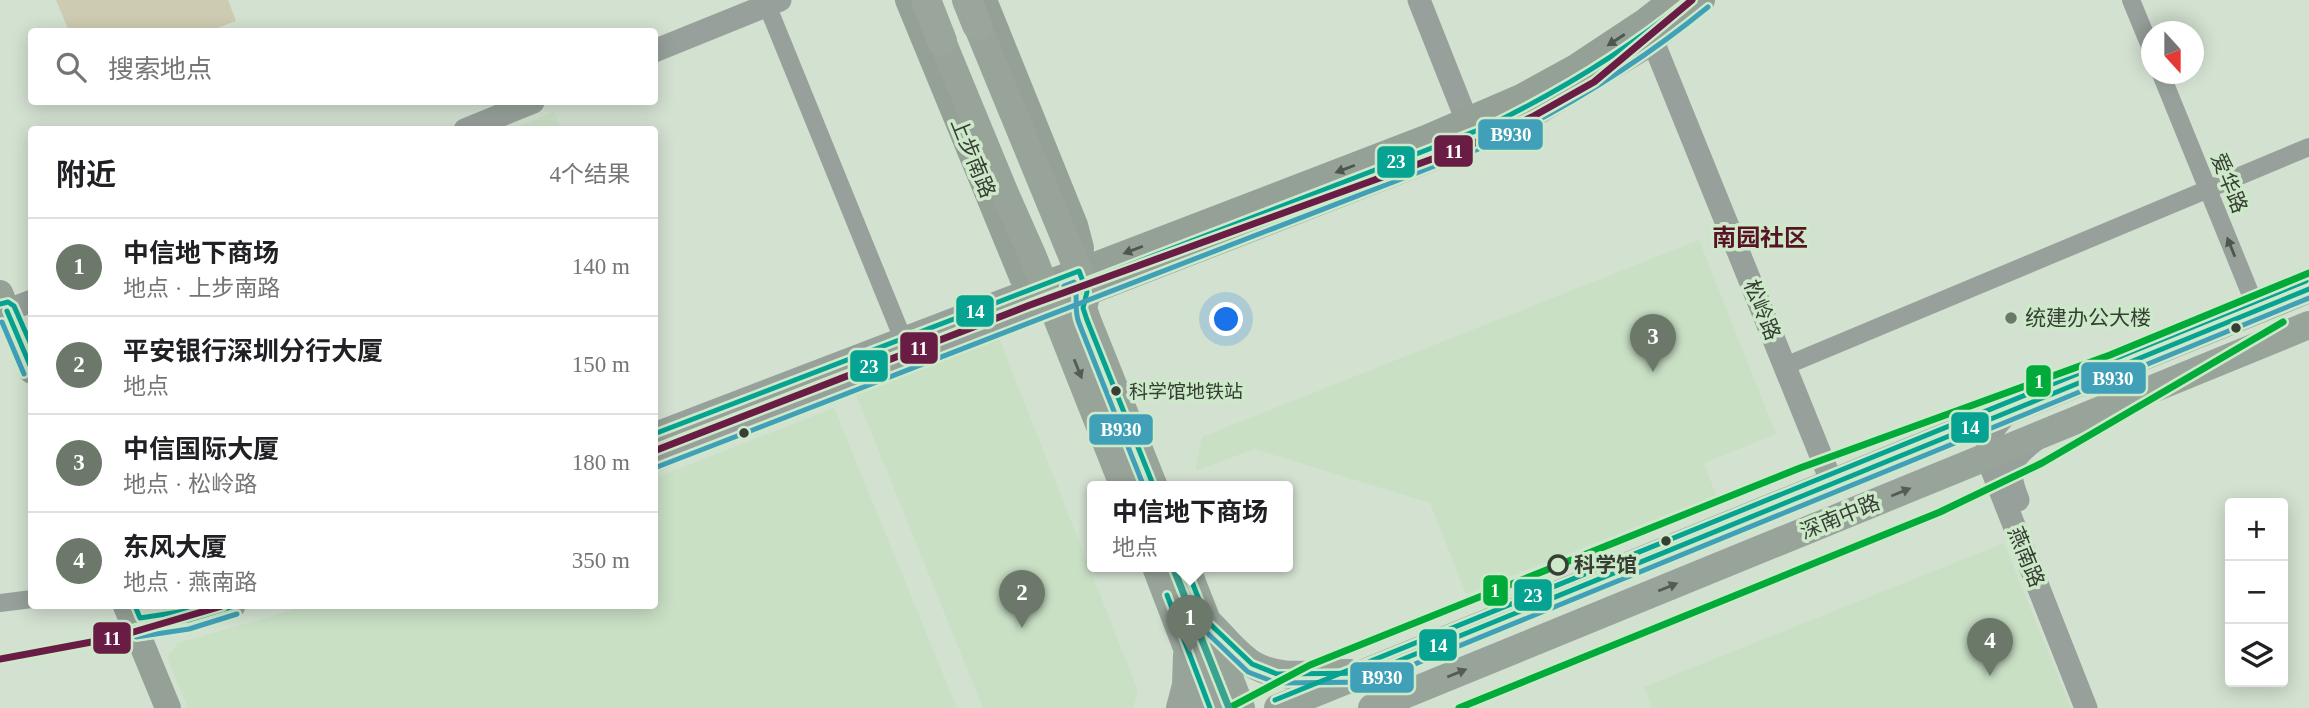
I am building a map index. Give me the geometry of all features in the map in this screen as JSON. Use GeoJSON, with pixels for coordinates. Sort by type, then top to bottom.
{"type":"FeatureCollection","features":[{"type":"Feature","properties":{"kind":"highway"},"geometry":{"type":"LineString","coordinates":[[926,0],[942,41]]}},
{"type":"Feature","properties":{"kind":"main road","name":"上步南路"},"geometry":{"type":"LineString","coordinates":[[908,0],[1016,263],[1042,293]]}},
{"type":"Feature","properties":{"kind":"main road"},"geometry":{"type":"LineString","coordinates":[[1042,293],[1083,282],[1490,135],[1531,116],[1648,31],[1672,0]]}},
{"type":"Feature","properties":{"kind":"main road"},"geometry":{"type":"LineString","coordinates":[[1083,282],[1521,97],[1702,0]]}},
{"type":"Feature","properties":{"kind":"main road"},"geometry":{"type":"LineString","coordinates":[[976,8],[1083,282],[1083,308],[1152,481]]}},
{"type":"Feature","properties":{"kind":"main road","name":"上步南路"},"geometry":{"type":"LineString","coordinates":[[942,41],[1042,293],[1121,481]]}},
{"type":"Feature","properties":{"kind":"main road","name":"深南中路"},"geometry":{"type":"LineString","coordinates":[[1278,708],[2309,289]]}},
{"type":"Feature","properties":{"kind":"main road"},"geometry":{"type":"LineString","coordinates":[[10,304],[28,359]]}},
{"type":"Feature","properties":{"kind":"main road","name":"深南中路"},"geometry":{"type":"LineString","coordinates":[[1383,705],[2309,325]]}},
{"type":"Feature","properties":{"kind":"main road"},"geometry":{"type":"LineString","coordinates":[[1158,572],[1210,708]]}},
{"type":"Feature","properties":{"kind":"main road"},"geometry":{"type":"LineString","coordinates":[[1188,572],[1241,708]]}},
{"type":"Feature","properties":{"kind":"main road"},"geometry":{"type":"LineString","coordinates":[[131,617],[168,708]]}},
{"type":"Feature","properties":{"kind":"main road"},"geometry":{"type":"LineString","coordinates":[[1208,622],[1252,664],[1268,671],[1296,675],[1369,673]]}},
{"type":"Feature","properties":{"kind":"main road"},"geometry":{"type":"LineString","coordinates":[[1180,708],[1187,668],[1185,639]]}},
{"type":"Feature","properties":{"kind":"street"},"geometry":{"type":"LineString","coordinates":[[1419,0],[1467,121]]}},
{"type":"Feature","properties":{"kind":"street"},"geometry":{"type":"LineString","coordinates":[[2131,0],[2141,26]]}},
{"type":"Feature","properties":{"kind":"street"},"geometry":{"type":"LineString","coordinates":[[658,49],[773,2],[903,339]]}},
{"type":"Feature","properties":{"kind":"street","name":"松岭路"},"geometry":{"type":"LineString","coordinates":[[1648,31],[1832,483]]}},
{"type":"Feature","properties":{"kind":"street","name":"爱华路"},"geometry":{"type":"LineString","coordinates":[[2165,84],[2257,310]]}},
{"type":"Feature","properties":{"kind":"street"},"geometry":{"type":"LineString","coordinates":[[475,126],[526,105]]}},
{"type":"Feature","properties":{"kind":"street"},"geometry":{"type":"LineString","coordinates":[[1785,366],[2309,146]]}},
{"type":"Feature","properties":{"kind":"street"},"geometry":{"type":"LineString","coordinates":[[658,432],[903,339],[1042,293]]}},
{"type":"Feature","properties":{"kind":"street"},"geometry":{"type":"LineString","coordinates":[[658,457],[1042,293]]}},
{"type":"Feature","properties":{"kind":"street"},"geometry":{"type":"LineString","coordinates":[[1987,457],[1986,444],[1990,433],[2010,411]]}},
{"type":"Feature","properties":{"kind":"street","name":"燕南路"},"geometry":{"type":"LineString","coordinates":[[2045,432],[2020,451],[2012,462],[2009,472],[2011,483],[2101,708]]}},
{"type":"Feature","properties":{"kind":"street","name":"燕南路"},"geometry":{"type":"LineString","coordinates":[[1987,457],[2086,708]]}},
{"type":"Feature","properties":{"kind":"street"},"geometry":{"type":"LineString","coordinates":[[0,603],[28,600]]}},
{"type":"Feature","properties":{"kind":"street"},"geometry":{"type":"LineString","coordinates":[[131,617],[163,609]]}},
{"type":"Feature","properties":{"kind":"street"},"geometry":{"type":"LineString","coordinates":[[131,617],[188,620],[224,609]]}},
{"type":"Feature","properties":{"kind":"shaded area"},"geometry":{"type":"Polygon","coordinates":[[[56,0],[228,0],[236,21],[217,28],[68,28],[56,0]]]}},
{"type":"Feature","properties":{"kind":"shaded area"},"geometry":{"type":"Polygon","coordinates":[[[554,112],[560,126],[518,126],[554,112]]]}},
{"type":"Feature","properties":{"kind":"shaded area"},"geometry":{"type":"Polygon","coordinates":[[[1699,240],[1776,434],[1704,463],[1716,495],[1466,594],[1430,503],[1255,449],[1195,471],[1202,437],[1699,240]]]}},
{"type":"Feature","properties":{"kind":"shaded area"},"geometry":{"type":"Polygon","coordinates":[[[999,338],[1087,561],[1087,572],[1091,572],[1138,691],[1133,708],[983,708],[856,395],[999,338]]]}},
{"type":"Feature","properties":{"kind":"shaded area"},"geometry":{"type":"Polygon","coordinates":[[[834,408],[957,708],[188,708],[167,657],[178,643],[296,609],[658,609],[658,477],[834,408]]]}},
{"type":"Feature","properties":{"kind":"shaded area"},"geometry":{"type":"Polygon","coordinates":[[[2004,543],[2071,708],[1652,708],[1644,687],[2004,543]]]}},
{"type":"Feature","properties":{"kind":"transit line","name":"23"},"geometry":{"type":"LineString","coordinates":[[658,447],[1486,127],[1591,70],[1688,0]]}},
{"type":"Feature","properties":{"kind":"transit line","name":"11"},"geometry":{"type":"LineString","coordinates":[[658,449],[1030,305],[1468,146],[1532,117],[1594,82],[1692,0]]}},
{"type":"Feature","properties":{"kind":"transit line","name":"B930"},"geometry":{"type":"LineString","coordinates":[[658,467],[1494,143],[1605,81],[1658,46],[1708,7]]}},
{"type":"Feature","properties":{"kind":"transit line","name":"14"},"geometry":{"type":"LineString","coordinates":[[658,432],[1079,271],[1087,292],[1083,308],[1087,320],[1152,481]]}},
{"type":"Feature","properties":{"kind":"transit line","name":"1"},"geometry":{"type":"LineString","coordinates":[[1229,708],[1310,665],[1800,468],[2110,355],[2309,273]]}},
{"type":"Feature","properties":{"kind":"transit line","name":"23"},"geometry":{"type":"LineString","coordinates":[[1275,700],[2306,281]]}},
{"type":"Feature","properties":{"kind":"transit line","name":"B930"},"geometry":{"type":"LineString","coordinates":[[1064,286],[1074,282],[1079,323],[1142,481]]}},
{"type":"Feature","properties":{"kind":"transit line","name":"14"},"geometry":{"type":"LineString","coordinates":[[1188,572],[1208,622],[1252,664],[1277,674],[1369,673],[2309,289]]}},
{"type":"Feature","properties":{"kind":"transit line","name":"B930"},"geometry":{"type":"LineString","coordinates":[[1179,572],[1201,627],[1248,672],[1277,683],[1371,682],[2309,298]]}},
{"type":"Feature","properties":{"kind":"transit line","name":"23"},"geometry":{"type":"LineString","coordinates":[[0,304],[8,302],[14,306],[28,338]]}},
{"type":"Feature","properties":{"kind":"transit line","name":"14"},"geometry":{"type":"LineString","coordinates":[[7,311],[28,361]]}},
{"type":"Feature","properties":{"kind":"transit line","name":"B930"},"geometry":{"type":"LineString","coordinates":[[2,322],[24,374]]}},
{"type":"Feature","properties":{"kind":"transit line","name":"1"},"geometry":{"type":"LineString","coordinates":[[1459,708],[1940,512],[2042,463],[2283,322]]}},
{"type":"Feature","properties":{"kind":"transit line"},"geometry":{"type":"LineString","coordinates":[[1175,572],[1229,708]]}},
{"type":"Feature","properties":{"kind":"transit line","name":"14"},"geometry":{"type":"LineString","coordinates":[[1167,595],[1210,708]]}},
{"type":"Feature","properties":{"kind":"transit line","name":"23"},"geometry":{"type":"LineString","coordinates":[[136,609],[140,618],[194,609]]}},
{"type":"Feature","properties":{"kind":"transit line","name":"11"},"geometry":{"type":"LineString","coordinates":[[0,659],[113,638],[212,609]]}},
{"type":"Feature","properties":{"kind":"transit line","name":"14"},"geometry":{"type":"LineString","coordinates":[[135,628],[188,620],[224,609]]}},
{"type":"Feature","properties":{"kind":"transit line","name":"B930"},"geometry":{"type":"LineString","coordinates":[[136,637],[189,629],[237,614]]}},
{"type":"Feature","properties":{"kind":"place","name":"统建办公大楼"},"geometry":{"type":"Point","coordinates":[2011,318]}},
{"type":"Feature","properties":{"kind":"place","name":"中信国际大厦"},"geometry":{"type":"Point","coordinates":[1653,372]}},
{"type":"Feature","properties":{"kind":"place","name":"科学馆地铁站"},"geometry":{"type":"Point","coordinates":[1116,391]}},
{"type":"Feature","properties":{"kind":"place","name":"科学馆"},"geometry":{"type":"Point","coordinates":[1558,565]}},
{"type":"Feature","properties":{"kind":"place","name":"平安银行深圳分行大厦"},"geometry":{"type":"Point","coordinates":[1022,628]}},
{"type":"Feature","properties":{"kind":"place","name":"中信地下商场"},"geometry":{"type":"Point","coordinates":[1190,653]}},
{"type":"Feature","properties":{"kind":"place","name":"东风大厦"},"geometry":{"type":"Point","coordinates":[1990,676]}},
{"type":"Feature","properties":{"kind":"district","name":"南园社区"},"geometry":{"type":"Point","coordinates":[1760,238]}}]}
